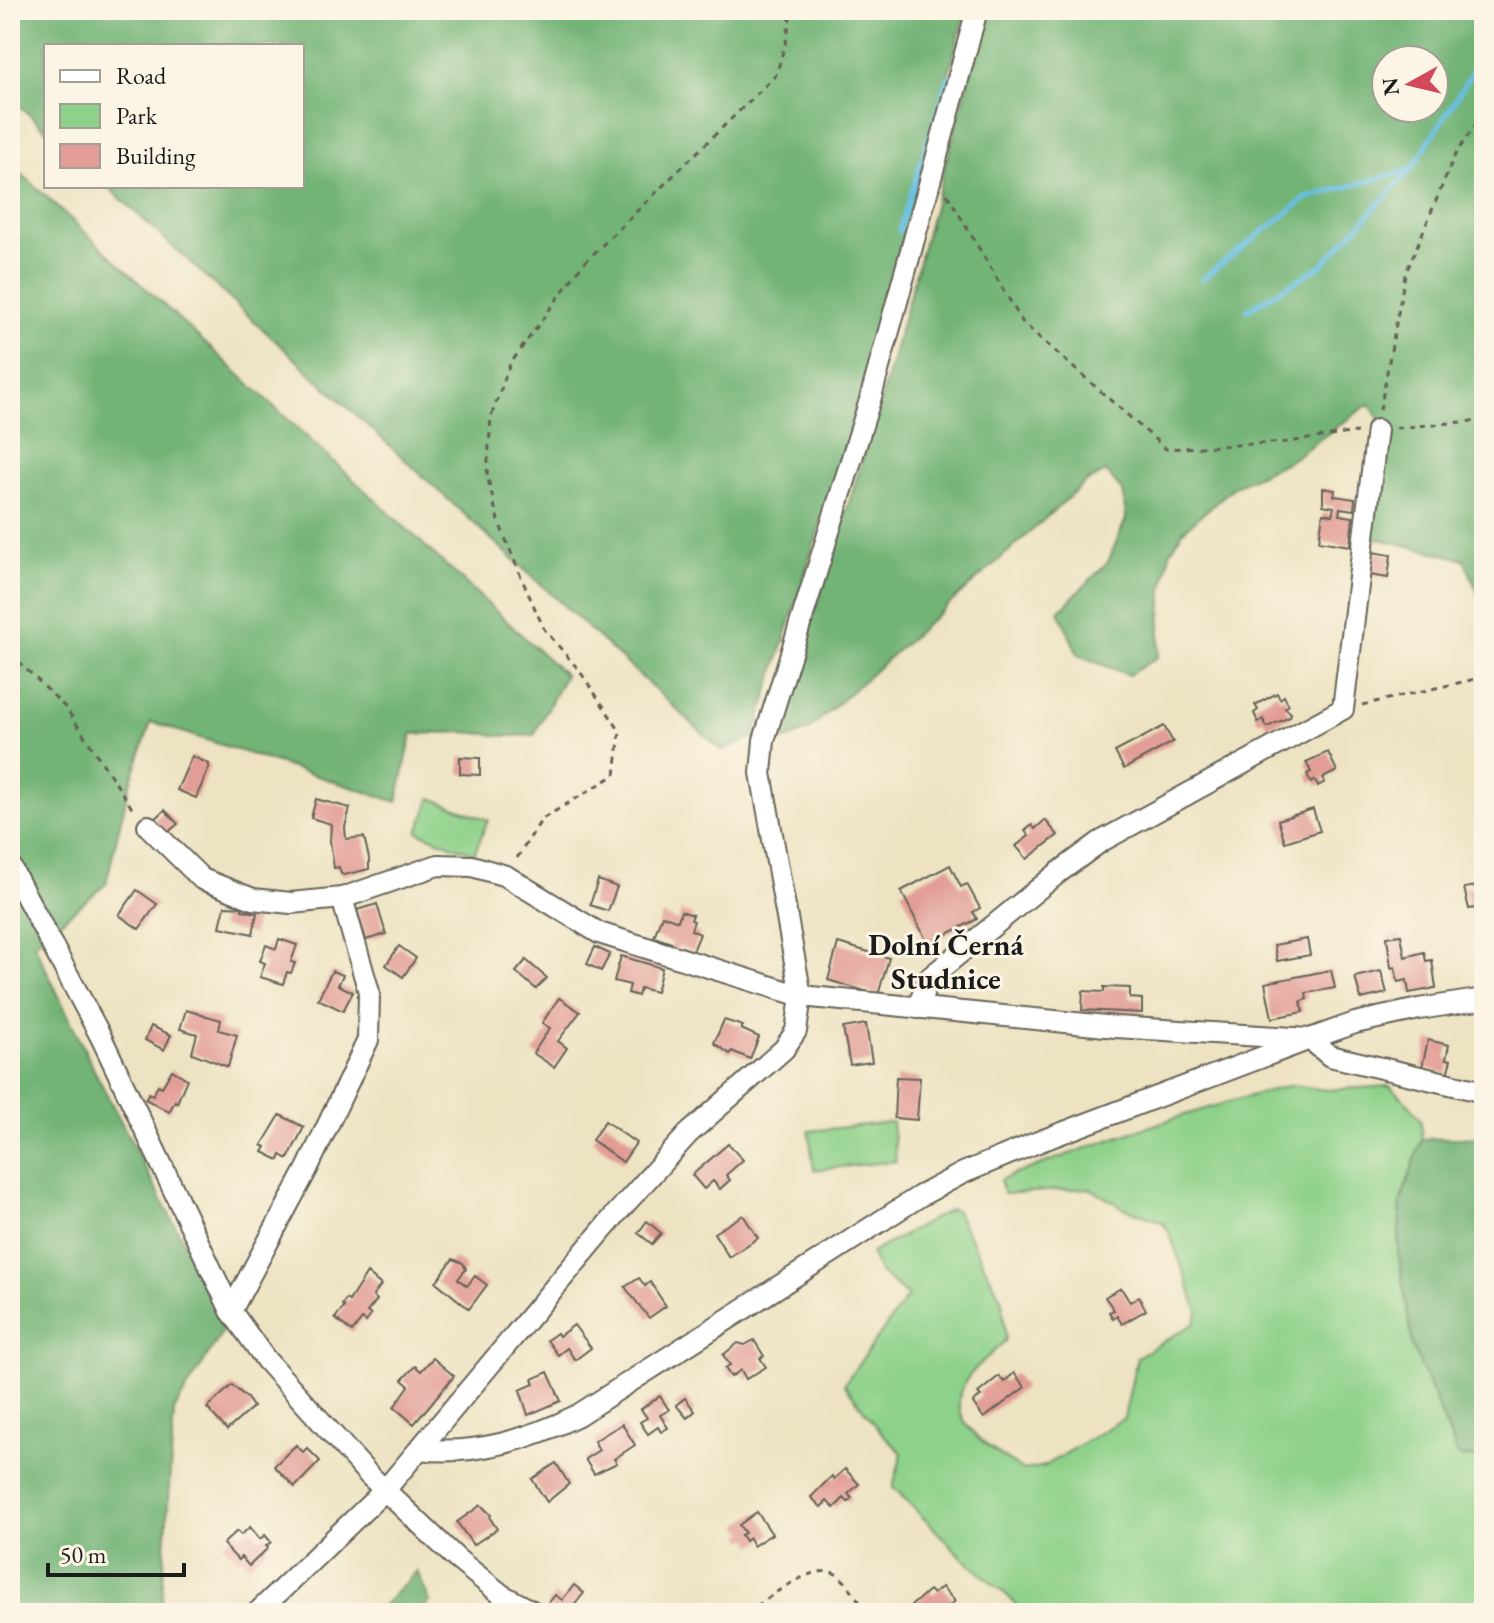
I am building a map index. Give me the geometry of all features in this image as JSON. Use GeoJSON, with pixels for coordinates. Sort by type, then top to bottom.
{"type":"FeatureCollection","features":[{"type":"Feature","properties":{"kind":"street"},"geometry":{"type":"LineString","coordinates":[[257,1613],[385,1490],[616,1214],[688,1134],[784,1049],[796,1031],[801,996],[761,773],[764,740],[870,400],[977,10]]}},
{"type":"Feature","properties":{"kind":"street"},"geometry":{"type":"LineString","coordinates":[[918,1008],[928,979],[1100,842],[1343,709],[1377,430]]}},
{"type":"Feature","properties":{"kind":"street"},"geometry":{"type":"LineString","coordinates":[[148,826],[202,879],[253,899],[291,903],[342,898],[438,865],[472,866],[506,876],[599,933],[801,996],[1116,1027],[1310,1039],[1330,1056],[1484,1092]]}},
{"type":"Feature","properties":{"kind":"street"},"geometry":{"type":"LineString","coordinates":[[10,866],[101,1037],[231,1311],[266,1360],[385,1490],[457,1559],[502,1595],[536,1613]]}},
{"type":"Feature","properties":{"kind":"street"},"geometry":{"type":"LineString","coordinates":[[231,1311],[307,1169],[368,1040],[369,992],[342,898]]}},
{"type":"Feature","properties":{"kind":"street"},"geometry":{"type":"LineString","coordinates":[[420,1449],[459,1451],[513,1440],[555,1427],[920,1196],[963,1173],[1355,1023],[1484,999]]}},
{"type":"Feature","properties":{"kind":"path"},"geometry":{"type":"LineString","coordinates":[[506,876],[542,819],[615,775],[620,731],[579,670],[544,629],[521,577],[498,520],[487,475],[491,417],[510,364],[582,265],[776,75],[791,10]]}},
{"type":"Feature","properties":{"kind":"path"},"geometry":{"type":"LineString","coordinates":[[1377,430],[1405,275],[1455,155],[1484,112]]}},
{"type":"Feature","properties":{"kind":"path"},"geometry":{"type":"LineString","coordinates":[[932,170],[1023,323],[1166,449],[1288,442],[1484,420]]}},
{"type":"Feature","properties":{"kind":"path"},"geometry":{"type":"LineString","coordinates":[[10,653],[66,708],[126,802],[148,826]]}},
{"type":"Feature","properties":{"kind":"path"},"geometry":{"type":"LineString","coordinates":[[1343,709],[1484,677]]}},
{"type":"Feature","properties":{"kind":"path"},"geometry":{"type":"LineString","coordinates":[[747,1613],[808,1574],[828,1571],[846,1583],[867,1613]]}},
{"type":"Feature","properties":{"kind":"green space"},"geometry":{"type":"Polygon","coordinates":[[[10,10],[966,10],[860,397],[754,737],[722,751],[109,188],[304,188],[304,44],[44,44],[44,128],[10,97],[10,10]]]}},
{"type":"Feature","properties":{"kind":"green space"},"geometry":{"type":"Polygon","coordinates":[[[988,10],[1484,10],[1484,607],[1464,559],[1366,536],[1383,425],[1369,404],[1291,460],[1235,486],[1183,531],[1170,553],[1163,590],[1158,657],[1129,675],[1078,655],[1059,611],[1108,562],[1126,519],[1123,492],[1106,472],[1086,482],[806,732],[774,744],[880,403],[988,10]]]}},
{"type":"Feature","properties":{"kind":"green space"},"geometry":{"type":"Polygon","coordinates":[[[10,163],[565,675],[534,735],[465,732],[412,734],[397,802],[151,722],[128,790],[106,884],[34,944],[94,1070],[227,1325],[174,1410],[161,1613],[10,1613],[10,163]]]}},
{"type":"Feature","properties":{"kind":"green space"},"geometry":{"type":"Polygon","coordinates":[[[431,798],[488,820],[474,854],[418,832],[431,798]]]}},
{"type":"Feature","properties":{"kind":"green space"},"geometry":{"type":"Polygon","coordinates":[[[1293,1085],[1326,1090],[1390,1086],[1411,1106],[1421,1121],[1422,1139],[1401,1201],[1398,1251],[1413,1347],[1458,1455],[1474,1458],[1484,1451],[1484,1613],[1023,1613],[893,1487],[902,1453],[881,1432],[844,1384],[908,1296],[880,1273],[871,1253],[951,1209],[956,1211],[1002,1300],[1006,1340],[977,1367],[963,1386],[959,1399],[961,1412],[976,1436],[1012,1463],[1023,1470],[1045,1466],[1124,1418],[1137,1357],[1195,1323],[1198,1312],[1165,1223],[1124,1208],[1089,1188],[1004,1194],[1000,1180],[1145,1128],[1293,1085]]]}},
{"type":"Feature","properties":{"kind":"green space"},"geometry":{"type":"Polygon","coordinates":[[[892,1122],[896,1161],[814,1170],[809,1131],[892,1122]]]}},
{"type":"Feature","properties":{"kind":"green space"},"geometry":{"type":"Polygon","coordinates":[[[1484,1137],[1484,1451],[1474,1458],[1464,1458],[1458,1455],[1413,1347],[1398,1251],[1401,1201],[1422,1139],[1484,1137]]]}},
{"type":"Feature","properties":{"kind":"green space"},"geometry":{"type":"Polygon","coordinates":[[[417,1571],[430,1602],[419,1613],[376,1613],[417,1571]]]}},
{"type":"Feature","properties":{"kind":"building"},"geometry":{"type":"Polygon","coordinates":[[[1323,488],[1335,490],[1334,496],[1355,499],[1354,510],[1340,508],[1339,515],[1353,517],[1350,546],[1319,541],[1323,513],[1332,515],[1334,507],[1323,505],[1323,488]]]}},
{"type":"Feature","properties":{"kind":"building"},"geometry":{"type":"Polygon","coordinates":[[[1372,552],[1391,555],[1388,578],[1369,575],[1372,552]]]}},
{"type":"Feature","properties":{"kind":"building"},"geometry":{"type":"Polygon","coordinates":[[[1277,693],[1280,699],[1284,696],[1289,705],[1285,708],[1291,713],[1290,717],[1267,727],[1263,719],[1258,722],[1255,705],[1277,693]]]}},
{"type":"Feature","properties":{"kind":"building"},"geometry":{"type":"Polygon","coordinates":[[[1164,726],[1173,742],[1124,769],[1115,752],[1164,726]]]}},
{"type":"Feature","properties":{"kind":"building"},"geometry":{"type":"Polygon","coordinates":[[[1328,752],[1337,771],[1323,778],[1325,782],[1318,786],[1315,780],[1311,783],[1307,774],[1311,772],[1306,762],[1328,752]]]}},
{"type":"Feature","properties":{"kind":"building"},"geometry":{"type":"Polygon","coordinates":[[[192,756],[209,764],[196,798],[177,790],[192,756]]]}},
{"type":"Feature","properties":{"kind":"building"},"geometry":{"type":"Polygon","coordinates":[[[460,757],[480,758],[480,775],[460,774],[460,757]]]}},
{"type":"Feature","properties":{"kind":"building"},"geometry":{"type":"Polygon","coordinates":[[[316,799],[350,808],[345,827],[346,839],[364,837],[369,869],[344,875],[339,867],[334,868],[331,824],[311,818],[316,799]]]}},
{"type":"Feature","properties":{"kind":"building"},"geometry":{"type":"Polygon","coordinates":[[[1313,809],[1320,831],[1285,842],[1278,820],[1313,809]]]}},
{"type":"Feature","properties":{"kind":"building"},"geometry":{"type":"Polygon","coordinates":[[[165,810],[178,824],[166,834],[154,820],[165,810]]]}},
{"type":"Feature","properties":{"kind":"building"},"geometry":{"type":"Polygon","coordinates":[[[1045,820],[1058,835],[1027,859],[1016,846],[1029,836],[1025,831],[1032,825],[1035,829],[1045,820]]]}},
{"type":"Feature","properties":{"kind":"building"},"geometry":{"type":"Polygon","coordinates":[[[950,865],[961,887],[967,884],[980,908],[973,912],[977,919],[928,944],[901,891],[950,865]]]}},
{"type":"Feature","properties":{"kind":"building"},"geometry":{"type":"Polygon","coordinates":[[[598,880],[617,887],[608,911],[590,905],[598,880]]]}},
{"type":"Feature","properties":{"kind":"building"},"geometry":{"type":"Polygon","coordinates":[[[1484,885],[1481,907],[1469,909],[1464,888],[1484,885]]]}},
{"type":"Feature","properties":{"kind":"building"},"geometry":{"type":"Polygon","coordinates":[[[137,890],[157,904],[139,929],[119,915],[137,890]]]}},
{"type":"Feature","properties":{"kind":"building"},"geometry":{"type":"Polygon","coordinates":[[[377,904],[386,934],[366,940],[357,910],[377,904]]]}},
{"type":"Feature","properties":{"kind":"building"},"geometry":{"type":"Polygon","coordinates":[[[225,906],[242,907],[242,910],[257,913],[253,934],[220,927],[225,906]]]}},
{"type":"Feature","properties":{"kind":"building"},"geometry":{"type":"Polygon","coordinates":[[[681,911],[693,915],[691,930],[700,934],[693,951],[678,946],[677,951],[670,948],[672,943],[654,937],[662,915],[678,921],[681,911]]]}},
{"type":"Feature","properties":{"kind":"building"},"geometry":{"type":"Polygon","coordinates":[[[1401,935],[1405,957],[1424,952],[1426,961],[1432,960],[1436,988],[1409,993],[1407,980],[1398,982],[1395,967],[1391,968],[1387,937],[1401,935]]]}},
{"type":"Feature","properties":{"kind":"building"},"geometry":{"type":"Polygon","coordinates":[[[279,939],[297,945],[291,962],[295,963],[291,973],[287,972],[283,984],[260,977],[265,963],[260,961],[266,945],[276,949],[279,939]]]}},
{"type":"Feature","properties":{"kind":"building"},"geometry":{"type":"Polygon","coordinates":[[[1307,939],[1310,955],[1277,961],[1274,945],[1307,939]]]}},
{"type":"Feature","properties":{"kind":"building"},"geometry":{"type":"Polygon","coordinates":[[[838,943],[889,958],[878,995],[828,980],[838,943]]]}},
{"type":"Feature","properties":{"kind":"building"},"geometry":{"type":"Polygon","coordinates":[[[399,946],[416,958],[403,977],[386,965],[399,946]]]}},
{"type":"Feature","properties":{"kind":"building"},"geometry":{"type":"Polygon","coordinates":[[[595,947],[610,954],[601,971],[587,964],[595,947]]]}},
{"type":"Feature","properties":{"kind":"building"},"geometry":{"type":"Polygon","coordinates":[[[621,956],[662,968],[656,992],[640,988],[638,996],[628,993],[630,985],[614,981],[621,956]]]}},
{"type":"Feature","properties":{"kind":"building"},"geometry":{"type":"Polygon","coordinates":[[[526,960],[547,978],[536,989],[516,972],[526,960]]]}},
{"type":"Feature","properties":{"kind":"building"},"geometry":{"type":"Polygon","coordinates":[[[1331,970],[1335,988],[1306,993],[1307,999],[1301,1001],[1303,1012],[1272,1018],[1265,983],[1331,970]]]}},
{"type":"Feature","properties":{"kind":"building"},"geometry":{"type":"Polygon","coordinates":[[[332,971],[343,975],[338,985],[353,992],[343,1011],[318,999],[332,971]]]}},
{"type":"Feature","properties":{"kind":"building"},"geometry":{"type":"Polygon","coordinates":[[[1381,971],[1387,993],[1361,999],[1355,977],[1381,971]]]}},
{"type":"Feature","properties":{"kind":"building"},"geometry":{"type":"Polygon","coordinates":[[[1104,987],[1130,988],[1130,998],[1142,999],[1142,1013],[1082,1010],[1083,991],[1104,992],[1104,987]]]}},
{"type":"Feature","properties":{"kind":"building"},"geometry":{"type":"Polygon","coordinates":[[[559,998],[580,1012],[558,1041],[567,1048],[554,1067],[533,1053],[550,1028],[542,1023],[559,998]]]}},
{"type":"Feature","properties":{"kind":"building"},"geometry":{"type":"Polygon","coordinates":[[[186,1010],[221,1020],[219,1030],[237,1035],[228,1067],[192,1053],[197,1034],[180,1029],[186,1010]]]}},
{"type":"Feature","properties":{"kind":"building"},"geometry":{"type":"Polygon","coordinates":[[[724,1020],[743,1026],[741,1029],[759,1037],[750,1059],[732,1051],[730,1054],[714,1043],[724,1020]]]}},
{"type":"Feature","properties":{"kind":"building"},"geometry":{"type":"Polygon","coordinates":[[[866,1024],[872,1062],[850,1065],[843,1028],[866,1024]]]}},
{"type":"Feature","properties":{"kind":"building"},"geometry":{"type":"Polygon","coordinates":[[[151,1026],[171,1035],[164,1050],[145,1040],[151,1026]]]}},
{"type":"Feature","properties":{"kind":"building"},"geometry":{"type":"Polygon","coordinates":[[[1428,1040],[1449,1045],[1446,1059],[1451,1060],[1447,1074],[1422,1067],[1428,1040]]]}},
{"type":"Feature","properties":{"kind":"building"},"geometry":{"type":"Polygon","coordinates":[[[172,1070],[187,1079],[177,1103],[175,1101],[169,1112],[145,1099],[149,1093],[153,1095],[158,1085],[162,1087],[172,1070]]]}},
{"type":"Feature","properties":{"kind":"building"},"geometry":{"type":"Polygon","coordinates":[[[896,1077],[920,1078],[917,1120],[894,1118],[896,1077]]]}},
{"type":"Feature","properties":{"kind":"building"},"geometry":{"type":"Polygon","coordinates":[[[280,1115],[304,1127],[288,1159],[281,1155],[279,1160],[263,1152],[266,1147],[262,1145],[280,1115]]]}},
{"type":"Feature","properties":{"kind":"building"},"geometry":{"type":"Polygon","coordinates":[[[605,1121],[636,1143],[623,1162],[592,1140],[605,1121]]]}},
{"type":"Feature","properties":{"kind":"building"},"geometry":{"type":"Polygon","coordinates":[[[728,1144],[743,1160],[726,1175],[730,1180],[720,1189],[713,1181],[704,1189],[692,1175],[728,1144]]]}},
{"type":"Feature","properties":{"kind":"building"},"geometry":{"type":"Polygon","coordinates":[[[743,1215],[758,1238],[729,1257],[714,1233],[743,1215]]]}},
{"type":"Feature","properties":{"kind":"building"},"geometry":{"type":"Polygon","coordinates":[[[647,1221],[661,1233],[652,1244],[638,1233],[647,1221]]]}},
{"type":"Feature","properties":{"kind":"building"},"geometry":{"type":"Polygon","coordinates":[[[453,1259],[463,1263],[466,1269],[458,1279],[467,1286],[475,1276],[487,1285],[469,1309],[436,1282],[453,1259]]]}},
{"type":"Feature","properties":{"kind":"building"},"geometry":{"type":"Polygon","coordinates":[[[367,1273],[381,1285],[373,1296],[377,1300],[367,1312],[371,1315],[366,1322],[362,1319],[352,1332],[335,1318],[367,1273]]]}},
{"type":"Feature","properties":{"kind":"building"},"geometry":{"type":"Polygon","coordinates":[[[639,1278],[645,1286],[650,1282],[666,1306],[649,1318],[625,1287],[639,1278]]]}},
{"type":"Feature","properties":{"kind":"building"},"geometry":{"type":"Polygon","coordinates":[[[1121,1288],[1130,1302],[1139,1297],[1146,1310],[1122,1324],[1117,1316],[1113,1319],[1109,1312],[1114,1310],[1105,1297],[1121,1288]]]}},
{"type":"Feature","properties":{"kind":"building"},"geometry":{"type":"Polygon","coordinates":[[[574,1325],[591,1348],[575,1360],[567,1348],[558,1355],[547,1340],[574,1325]]]}},
{"type":"Feature","properties":{"kind":"building"},"geometry":{"type":"Polygon","coordinates":[[[754,1340],[764,1356],[760,1358],[766,1367],[746,1379],[741,1370],[731,1377],[725,1368],[730,1365],[723,1355],[738,1343],[745,1345],[754,1340]]]}},
{"type":"Feature","properties":{"kind":"building"},"geometry":{"type":"Polygon","coordinates":[[[433,1358],[454,1376],[414,1424],[394,1407],[409,1386],[402,1380],[415,1366],[421,1371],[433,1358]]]}},
{"type":"Feature","properties":{"kind":"building"},"geometry":{"type":"Polygon","coordinates":[[[548,1372],[561,1401],[528,1415],[520,1390],[534,1384],[532,1379],[548,1372]]]}},
{"type":"Feature","properties":{"kind":"building"},"geometry":{"type":"Polygon","coordinates":[[[1014,1373],[1025,1387],[984,1418],[973,1403],[981,1396],[978,1393],[999,1376],[1004,1382],[1014,1373]]]}},
{"type":"Feature","properties":{"kind":"building"},"geometry":{"type":"Polygon","coordinates":[[[232,1385],[253,1407],[227,1430],[207,1408],[232,1385]]]}},
{"type":"Feature","properties":{"kind":"building"},"geometry":{"type":"Polygon","coordinates":[[[660,1396],[669,1410],[660,1415],[668,1428],[661,1432],[658,1427],[648,1434],[640,1422],[647,1418],[641,1409],[660,1396]]]}},
{"type":"Feature","properties":{"kind":"building"},"geometry":{"type":"Polygon","coordinates":[[[685,1398],[695,1411],[687,1418],[676,1405],[685,1398]]]}},
{"type":"Feature","properties":{"kind":"building"},"geometry":{"type":"Polygon","coordinates":[[[622,1424],[635,1445],[614,1459],[617,1463],[594,1474],[585,1459],[599,1450],[594,1441],[622,1424]]]}},
{"type":"Feature","properties":{"kind":"building"},"geometry":{"type":"Polygon","coordinates":[[[296,1445],[303,1452],[307,1448],[320,1461],[295,1487],[274,1466],[296,1445]]]}},
{"type":"Feature","properties":{"kind":"building"},"geometry":{"type":"Polygon","coordinates":[[[556,1463],[569,1484],[547,1502],[532,1479],[556,1463]]]}},
{"type":"Feature","properties":{"kind":"building"},"geometry":{"type":"Polygon","coordinates":[[[845,1469],[859,1484],[848,1494],[852,1498],[848,1502],[844,1498],[834,1508],[827,1501],[821,1507],[811,1497],[832,1476],[834,1479],[845,1469]]]}},
{"type":"Feature","properties":{"kind":"building"},"geometry":{"type":"Polygon","coordinates":[[[481,1505],[491,1515],[497,1529],[473,1545],[457,1522],[481,1505]]]}},
{"type":"Feature","properties":{"kind":"building"},"geometry":{"type":"Polygon","coordinates":[[[757,1512],[772,1534],[753,1546],[749,1538],[745,1541],[741,1535],[745,1533],[739,1525],[757,1512]]]}},
{"type":"Feature","properties":{"kind":"building"},"geometry":{"type":"Polygon","coordinates":[[[250,1527],[260,1539],[265,1535],[271,1542],[249,1566],[241,1557],[238,1560],[223,1544],[237,1531],[241,1535],[250,1527]]]}},
{"type":"Feature","properties":{"kind":"building"},"geometry":{"type":"Polygon","coordinates":[[[574,1585],[584,1593],[568,1613],[559,1613],[547,1605],[555,1595],[562,1600],[574,1585]]]}},
{"type":"Feature","properties":{"kind":"building"},"geometry":{"type":"Polygon","coordinates":[[[942,1587],[955,1601],[942,1613],[903,1613],[929,1590],[933,1594],[942,1587]]]}},
{"type":"Feature","properties":{"kind":"waterway"},"geometry":{"type":"LineString","coordinates":[[1247,310],[1322,265],[1411,170],[1484,54]]}},
{"type":"Feature","properties":{"kind":"waterway"},"geometry":{"type":"LineString","coordinates":[[899,231],[949,76]]}},
{"type":"Feature","properties":{"kind":"waterway"},"geometry":{"type":"LineString","coordinates":[[1202,279],[1306,198],[1410,170]]}},
{"type":"Feature","properties":{"kind":"district","name":"Dolní Černá Studnice"},"geometry":{"type":"Point","coordinates":[946,962]}}]}
